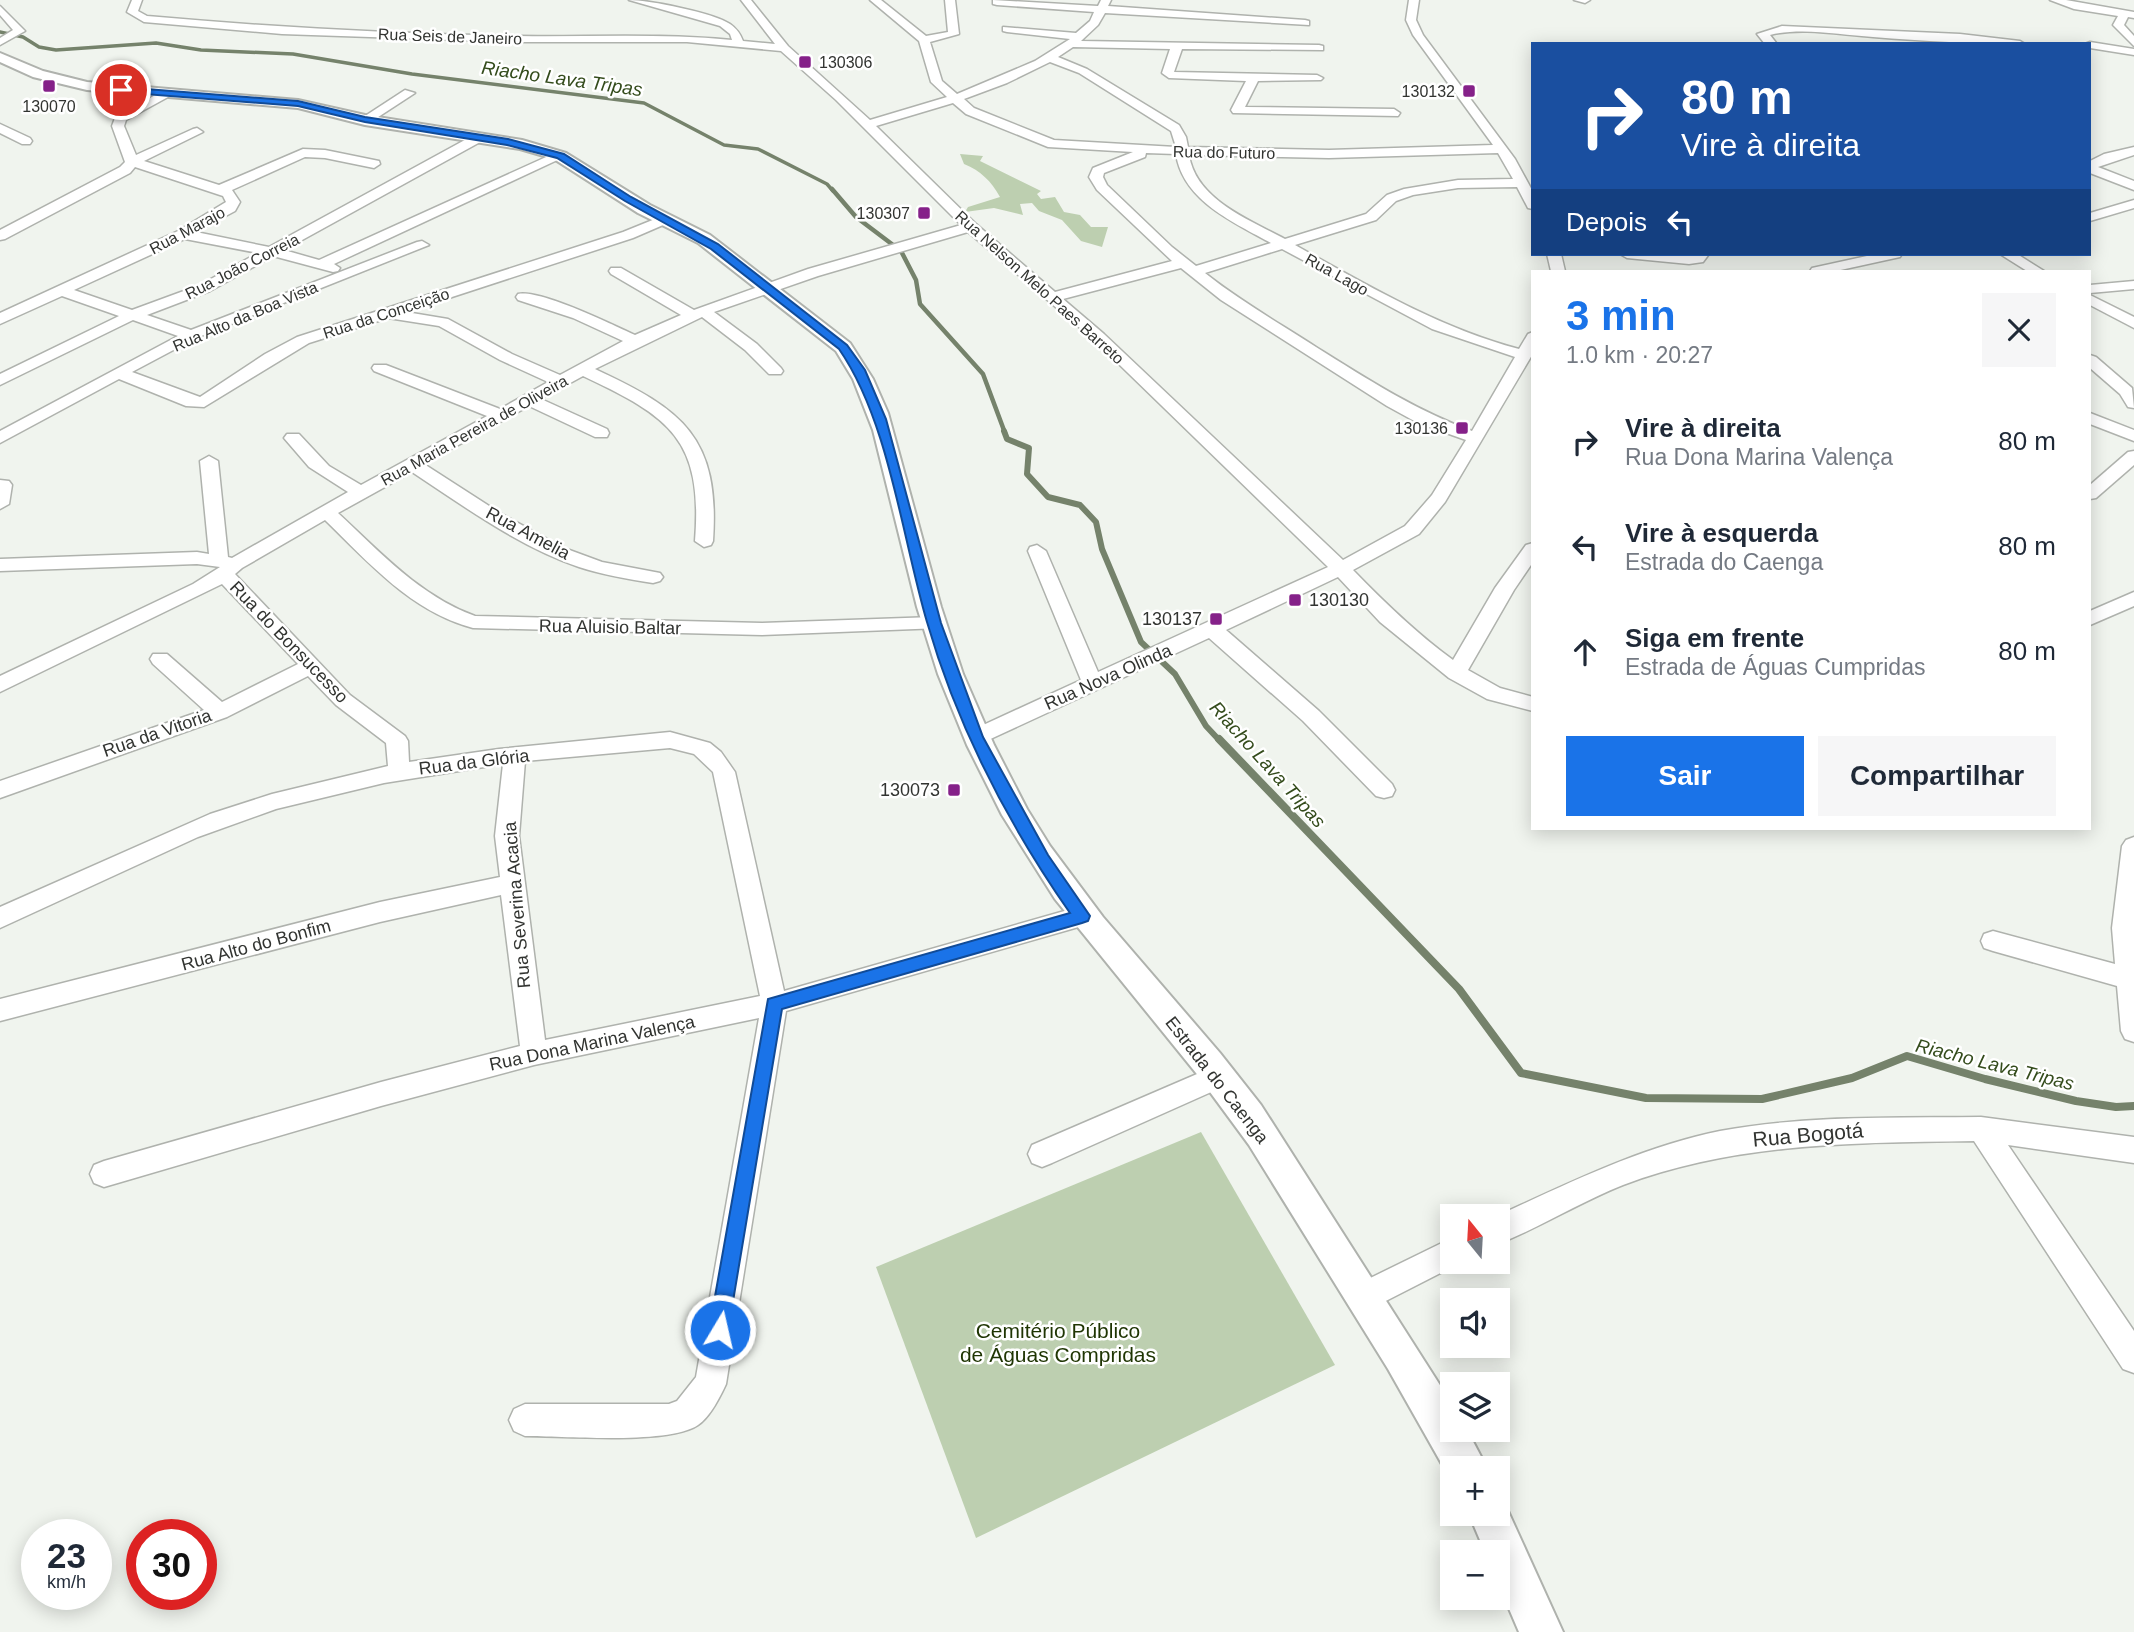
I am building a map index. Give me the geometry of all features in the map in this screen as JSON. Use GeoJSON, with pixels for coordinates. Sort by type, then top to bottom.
{"type":"FeatureCollection","features":[{"type":"Feature","properties":{"kind":"main road","name":"Estrada do Caenga"},"geometry":{"type":"LineString","coordinates":[[3,61],[54,79],[164,94],[277,101],[365,120],[522,145],[560,156],[665,219],[704,239],[843,347],[859,370],[873,399],[889,447],[934,623],[976,737],[1042,860],[1082,916],[1218,1077],[1265,1138],[1405,1359],[1460,1456]]}},
{"type":"Feature","properties":{"kind":"main road"},"geometry":{"type":"LineString","coordinates":[[1494,1526],[1541,1632]]}},
{"type":"Feature","properties":{"kind":"street","name":"Rua Seis de Janeiro"},"geometry":{"type":"LineString","coordinates":[[137,0],[132,12],[135,16],[157,21],[249,29],[517,39],[687,39],[784,48]]}},
{"type":"Feature","properties":{"kind":"street"},"geometry":{"type":"LineString","coordinates":[[634,0],[724,24],[735,33],[738,43]]}},
{"type":"Feature","properties":{"kind":"street","name":"Rua Nelson Melo Paes Barreto"},"geometry":{"type":"LineString","coordinates":[[746,0],[784,48],[812,70],[971,227],[1099,337],[1341,569],[1387,617],[1456,673],[1494,694],[1531,703]]}},
{"type":"Feature","properties":{"kind":"street"},"geometry":{"type":"LineString","coordinates":[[875,0],[924,40],[952,35],[955,31],[950,0]]}},
{"type":"Feature","properties":{"kind":"street"},"geometry":{"type":"LineString","coordinates":[[1414,0],[1411,20],[1418,35],[1460,88],[1502,149],[1531,201]]}},
{"type":"Feature","properties":{"kind":"street"},"geometry":{"type":"LineString","coordinates":[[1579,0],[1585,0]]}},
{"type":"Feature","properties":{"kind":"street"},"geometry":{"type":"LineString","coordinates":[[2055,0],[2070,6],[2130,14]]}},
{"type":"Feature","properties":{"kind":"street"},"geometry":{"type":"LineString","coordinates":[[998,2],[1105,5],[1305,23]]}},
{"type":"Feature","properties":{"kind":"street"},"geometry":{"type":"LineString","coordinates":[[867,124],[957,99],[1048,58],[1076,40],[1105,5]]}},
{"type":"Feature","properties":{"kind":"street"},"geometry":{"type":"LineString","coordinates":[[0,9],[18,28],[8,39]]}},
{"type":"Feature","properties":{"kind":"street"},"geometry":{"type":"LineString","coordinates":[[2130,14],[2119,25],[2134,43]]}},
{"type":"Feature","properties":{"kind":"street"},"geometry":{"type":"LineString","coordinates":[[1007,29],[1076,40],[1177,46],[1319,48]]}},
{"type":"Feature","properties":{"kind":"street"},"geometry":{"type":"LineString","coordinates":[[1770,42],[1762,34],[1782,29],[1808,29],[1917,37],[1960,37],[2003,42]]}},
{"type":"Feature","properties":{"kind":"street"},"geometry":{"type":"LineString","coordinates":[[400,50],[424,35]]}},
{"type":"Feature","properties":{"kind":"street","name":"Rua do Futuro"},"geometry":{"type":"LineString","coordinates":[[924,40],[931,70],[937,82],[978,116],[1039,141],[1072,146],[1160,150],[1329,154],[1502,149]]}},
{"type":"Feature","properties":{"kind":"street"},"geometry":{"type":"LineString","coordinates":[[2091,45],[2134,52]]}},
{"type":"Feature","properties":{"kind":"street"},"geometry":{"type":"LineString","coordinates":[[1177,46],[1169,66],[1170,75],[1317,78]]}},
{"type":"Feature","properties":{"kind":"street","name":"Rua Lago"},"geometry":{"type":"LineString","coordinates":[[1048,58],[1083,71],[1166,122],[1180,134],[1185,169],[1205,195],[1222,210],[1425,320],[1498,349],[1524,355]]}},
{"type":"Feature","properties":{"kind":"street"},"geometry":{"type":"LineString","coordinates":[[1254,77],[1237,110],[1394,113]]}},
{"type":"Feature","properties":{"kind":"street"},"geometry":{"type":"LineString","coordinates":[[365,120],[409,93]]}},
{"type":"Feature","properties":{"kind":"street"},"geometry":{"type":"LineString","coordinates":[[132,162],[118,126],[121,118],[164,94]]}},
{"type":"Feature","properties":{"kind":"street"},"geometry":{"type":"LineString","coordinates":[[0,128],[26,141],[13,145]]}},
{"type":"Feature","properties":{"kind":"street"},"geometry":{"type":"LineString","coordinates":[[0,236],[125,170],[132,162],[197,132]]}},
{"type":"Feature","properties":{"kind":"street","name":"Rua João Correia"},"geometry":{"type":"LineString","coordinates":[[0,380],[130,316],[205,288],[478,138]]}},
{"type":"Feature","properties":{"kind":"street"},"geometry":{"type":"LineString","coordinates":[[1160,150],[1130,156],[1108,165],[1098,171],[1096,177],[1102,187],[1188,268],[1226,297],[1393,402],[1424,419],[1475,438]]}},
{"type":"Feature","properties":{"kind":"street"},"geometry":{"type":"LineString","coordinates":[[2091,167],[2109,157],[2134,151]]}},
{"type":"Feature","properties":{"kind":"street"},"geometry":{"type":"LineString","coordinates":[[220,190],[303,153],[325,154],[374,164]]}},
{"type":"Feature","properties":{"kind":"street"},"geometry":{"type":"LineString","coordinates":[[321,264],[560,156]]}},
{"type":"Feature","properties":{"kind":"street","name":"Rua Marajo"},"geometry":{"type":"LineString","coordinates":[[0,318],[183,234],[230,208],[233,198],[220,190],[132,162]]}},
{"type":"Feature","properties":{"kind":"street"},"geometry":{"type":"LineString","coordinates":[[2091,168],[2134,186]]}},
{"type":"Feature","properties":{"kind":"street"},"geometry":{"type":"LineString","coordinates":[[1052,297],[1284,245],[1378,214],[1387,200],[1400,194],[1462,185],[1523,183]]}},
{"type":"Feature","properties":{"kind":"street"},"geometry":{"type":"LineString","coordinates":[[2091,217],[2134,204]]}},
{"type":"Feature","properties":{"kind":"street","name":"Rua da Conceição"},"geometry":{"type":"LineString","coordinates":[[119,373],[192,402],[204,402],[287,348],[329,330],[628,236],[665,219]]}},
{"type":"Feature","properties":{"kind":"street","name":"Rua Maria Pereira de Oliveira"},"geometry":{"type":"LineString","coordinates":[[0,685],[154,611],[226,566],[635,341],[699,314],[767,290],[905,245],[971,227]]}},
{"type":"Feature","properties":{"kind":"street"},"geometry":{"type":"LineString","coordinates":[[183,234],[274,252],[349,273]]}},
{"type":"Feature","properties":{"kind":"street","name":"Rua Alto da Boa Vista"},"geometry":{"type":"LineString","coordinates":[[0,438],[49,409],[191,335],[422,245]]}},
{"type":"Feature","properties":{"kind":"street"},"geometry":{"type":"LineString","coordinates":[[1648,256],[1689,260],[1700,256]]}},
{"type":"Feature","properties":{"kind":"street"},"geometry":{"type":"LineString","coordinates":[[1844,256],[1855,262]]}},
{"type":"Feature","properties":{"kind":"street"},"geometry":{"type":"LineString","coordinates":[[1821,270],[1885,256]]}},
{"type":"Feature","properties":{"kind":"street"},"geometry":{"type":"LineString","coordinates":[[2011,256],[2035,270]]}},
{"type":"Feature","properties":{"kind":"street"},"geometry":{"type":"LineString","coordinates":[[616,271],[699,314],[751,346],[775,371]]}},
{"type":"Feature","properties":{"kind":"street"},"geometry":{"type":"LineString","coordinates":[[2091,289],[2134,285]]}},
{"type":"Feature","properties":{"kind":"street"},"geometry":{"type":"LineString","coordinates":[[62,291],[191,335]]}},
{"type":"Feature","properties":{"kind":"street"},"geometry":{"type":"LineString","coordinates":[[523,297],[578,315],[635,341]]}},
{"type":"Feature","properties":{"kind":"street"},"geometry":{"type":"LineString","coordinates":[[2091,300],[2134,323]]}},
{"type":"Feature","properties":{"kind":"street"},"geometry":{"type":"LineString","coordinates":[[387,313],[443,323],[506,357],[560,381]]}},
{"type":"Feature","properties":{"kind":"street"},"geometry":{"type":"LineString","coordinates":[[2091,321],[2115,313]]}},
{"type":"Feature","properties":{"kind":"street","name":"Rua Nova Olinda"},"geometry":{"type":"LineString","coordinates":[[976,737],[1341,569],[1412,530],[1439,498],[1531,341]]}},
{"type":"Feature","properties":{"kind":"street"},"geometry":{"type":"LineString","coordinates":[[2091,361],[2126,391],[2134,403]]}},
{"type":"Feature","properties":{"kind":"street"},"geometry":{"type":"LineString","coordinates":[[380,368],[501,415]]}},
{"type":"Feature","properties":{"kind":"street"},"geometry":{"type":"LineString","coordinates":[[584,370],[658,409],[687,437],[707,485],[708,514],[704,541]]}},
{"type":"Feature","properties":{"kind":"street"},"geometry":{"type":"LineString","coordinates":[[527,399],[601,433]]}},
{"type":"Feature","properties":{"kind":"street"},"geometry":{"type":"LineString","coordinates":[[2091,418],[2134,436]]}},
{"type":"Feature","properties":{"kind":"street"},"geometry":{"type":"LineString","coordinates":[[293,438],[307,458],[331,478],[361,492]]}},
{"type":"Feature","properties":{"kind":"street"},"geometry":{"type":"LineString","coordinates":[[2091,493],[2134,456]]}},
{"type":"Feature","properties":{"kind":"street"},"geometry":{"type":"LineString","coordinates":[[0,565],[127,559],[226,566],[209,461]]}},
{"type":"Feature","properties":{"kind":"street","name":"Rua Amelia"},"geometry":{"type":"LineString","coordinates":[[412,464],[498,519],[560,552],[602,568],[653,577]]}},
{"type":"Feature","properties":{"kind":"street"},"geometry":{"type":"LineString","coordinates":[[0,504],[3,485]]}},
{"type":"Feature","properties":{"kind":"street","name":"Rua Aluisio Baltar"},"geometry":{"type":"LineString","coordinates":[[326,511],[434,606],[473,622],[749,629],[934,623]]}},
{"type":"Feature","properties":{"kind":"street"},"geometry":{"type":"LineString","coordinates":[[1037,551],[1093,684]]}},
{"type":"Feature","properties":{"kind":"street"},"geometry":{"type":"LineString","coordinates":[[1456,673],[1505,588],[1531,552]]}},
{"type":"Feature","properties":{"kind":"street","name":"Rua do Bonsucesso"},"geometry":{"type":"LineString","coordinates":[[226,566],[309,667],[342,700],[397,741],[399,771]]}},
{"type":"Feature","properties":{"kind":"street"},"geometry":{"type":"LineString","coordinates":[[2091,619],[2134,598]]}},
{"type":"Feature","properties":{"kind":"street"},"geometry":{"type":"LineString","coordinates":[[1212,629],[1311,716],[1384,790]]}},
{"type":"Feature","properties":{"kind":"street"},"geometry":{"type":"LineString","coordinates":[[160,659],[220,712]]}},
{"type":"Feature","properties":{"kind":"street","name":"Rua da Vitoria"},"geometry":{"type":"LineString","coordinates":[[0,790],[220,712],[309,667]]}},
{"type":"Feature","properties":{"kind":"street","name":"Rua da Glória"},"geometry":{"type":"LineString","coordinates":[[0,918],[167,840],[219,820],[318,789],[399,771],[670,740],[704,747],[717,758],[724,772],[774,1004]]}},
{"type":"Feature","properties":{"kind":"street","name":"Rua Severina Acacia"},"geometry":{"type":"LineString","coordinates":[[515,757],[507,836],[534,1054]]}},
{"type":"Feature","properties":{"kind":"street"},"geometry":{"type":"LineString","coordinates":[[2134,846],[2124,928],[2134,1031]]}},
{"type":"Feature","properties":{"kind":"street","name":"Rua Alto do Bonfim"},"geometry":{"type":"LineString","coordinates":[[0,1010],[380,912],[513,883]]}},
{"type":"Feature","properties":{"kind":"street","name":"Rua Dona Marina Valença"},"geometry":{"type":"LineString","coordinates":[[104,1174],[281,1121],[534,1054],[774,1004],[1082,916]]}},
{"type":"Feature","properties":{"kind":"street"},"geometry":{"type":"LineString","coordinates":[[1993,941],[2131,980]]}},
{"type":"Feature","properties":{"kind":"street"},"geometry":{"type":"LineString","coordinates":[[525,1420],[669,1420],[688,1413],[710,1384],[774,1004]]}},
{"type":"Feature","properties":{"kind":"street"},"geometry":{"type":"LineString","coordinates":[[1042,1154],[1218,1077]]}},
{"type":"Feature","properties":{"kind":"street"},"geometry":{"type":"LineString","coordinates":[[1981,1129],[2134,1358]]}},
{"type":"Feature","properties":{"kind":"street","name":"Rua Bogotá"},"geometry":{"type":"LineString","coordinates":[[1510,1224],[1618,1174],[1720,1144],[1828,1131],[1981,1129],[2134,1150]]}},
{"type":"Feature","properties":{"kind":"street"},"geometry":{"type":"LineString","coordinates":[[1365,1296],[1440,1258]]}},
{"type":"Feature","properties":{"kind":"green space"},"geometry":{"type":"Polygon","coordinates":[[[960,154],[983,156],[980,161],[1041,191],[1037,194],[1041,199],[1055,197],[1064,212],[1080,215],[1091,227],[1108,227],[1102,247],[1081,241],[1062,220],[1039,211],[1032,203],[1020,204],[1023,215],[994,208],[965,212],[968,207],[1000,197],[985,177],[964,164],[960,154]]]}},
{"type":"Feature","properties":{"kind":"green space","name":"Cemitério Público de Águas Compridas"},"geometry":{"type":"Polygon","coordinates":[[[1201,1132],[1335,1365],[976,1538],[876,1267],[1201,1132]]]}},
{"type":"Feature","properties":{"kind":"waterway","name":"Riacho Lava Tripas"},"geometry":{"type":"LineString","coordinates":[[0,32],[23,37],[39,47],[56,50],[156,43],[201,50],[293,54],[412,74],[644,103],[724,145],[758,149],[827,184],[833,191]]}},
{"type":"Feature","properties":{"kind":"waterway","name":"Riacho Lava Tripas"},"geometry":{"type":"LineString","coordinates":[[832,189],[856,217],[901,251],[916,280],[920,304],[983,374],[1005,433]]}},
{"type":"Feature","properties":{"kind":"waterway","name":"Riacho Lava Tripas"},"geometry":{"type":"LineString","coordinates":[[1004,431],[1007,439],[1029,448],[1027,474],[1048,497],[1080,505],[1096,522],[1102,549],[1141,642],[1175,674],[1206,726],[1220,741]]}},
{"type":"Feature","properties":{"kind":"waterway","name":"Riacho Lava Tripas"},"geometry":{"type":"LineString","coordinates":[[1219,739],[1459,989],[1521,1073],[1646,1098],[1762,1099],[1852,1078],[1907,1056],[1985,1079],[2076,1101],[2116,1107],[2134,1106]]}},
{"type":"Feature","properties":{"kind":"place","name":"130306"},"geometry":{"type":"Point","coordinates":[805,62]}},
{"type":"Feature","properties":{"kind":"place","name":"130070"},"geometry":{"type":"Point","coordinates":[49,86]}},
{"type":"Feature","properties":{"kind":"place","name":"130132"},"geometry":{"type":"Point","coordinates":[1469,91]}},
{"type":"Feature","properties":{"kind":"place","name":"130307"},"geometry":{"type":"Point","coordinates":[924,213]}},
{"type":"Feature","properties":{"kind":"place","name":"130136"},"geometry":{"type":"Point","coordinates":[1462,428]}},
{"type":"Feature","properties":{"kind":"place","name":"130130"},"geometry":{"type":"Point","coordinates":[1295,600]}},
{"type":"Feature","properties":{"kind":"place","name":"130137"},"geometry":{"type":"Point","coordinates":[1216,619]}},
{"type":"Feature","properties":{"kind":"place","name":"130073"},"geometry":{"type":"Point","coordinates":[954,790]}},
{"type":"Feature","properties":{"kind":"route"},"geometry":{"type":"LineString","coordinates":[[121,90],[298,104],[365,120],[508,142],[560,156],[612,190],[715,246],[767,290],[843,347],[859,370],[873,399],[889,447],[934,623],[976,737],[1042,860],[1082,916],[774,1004],[720,1330]]}}]}
